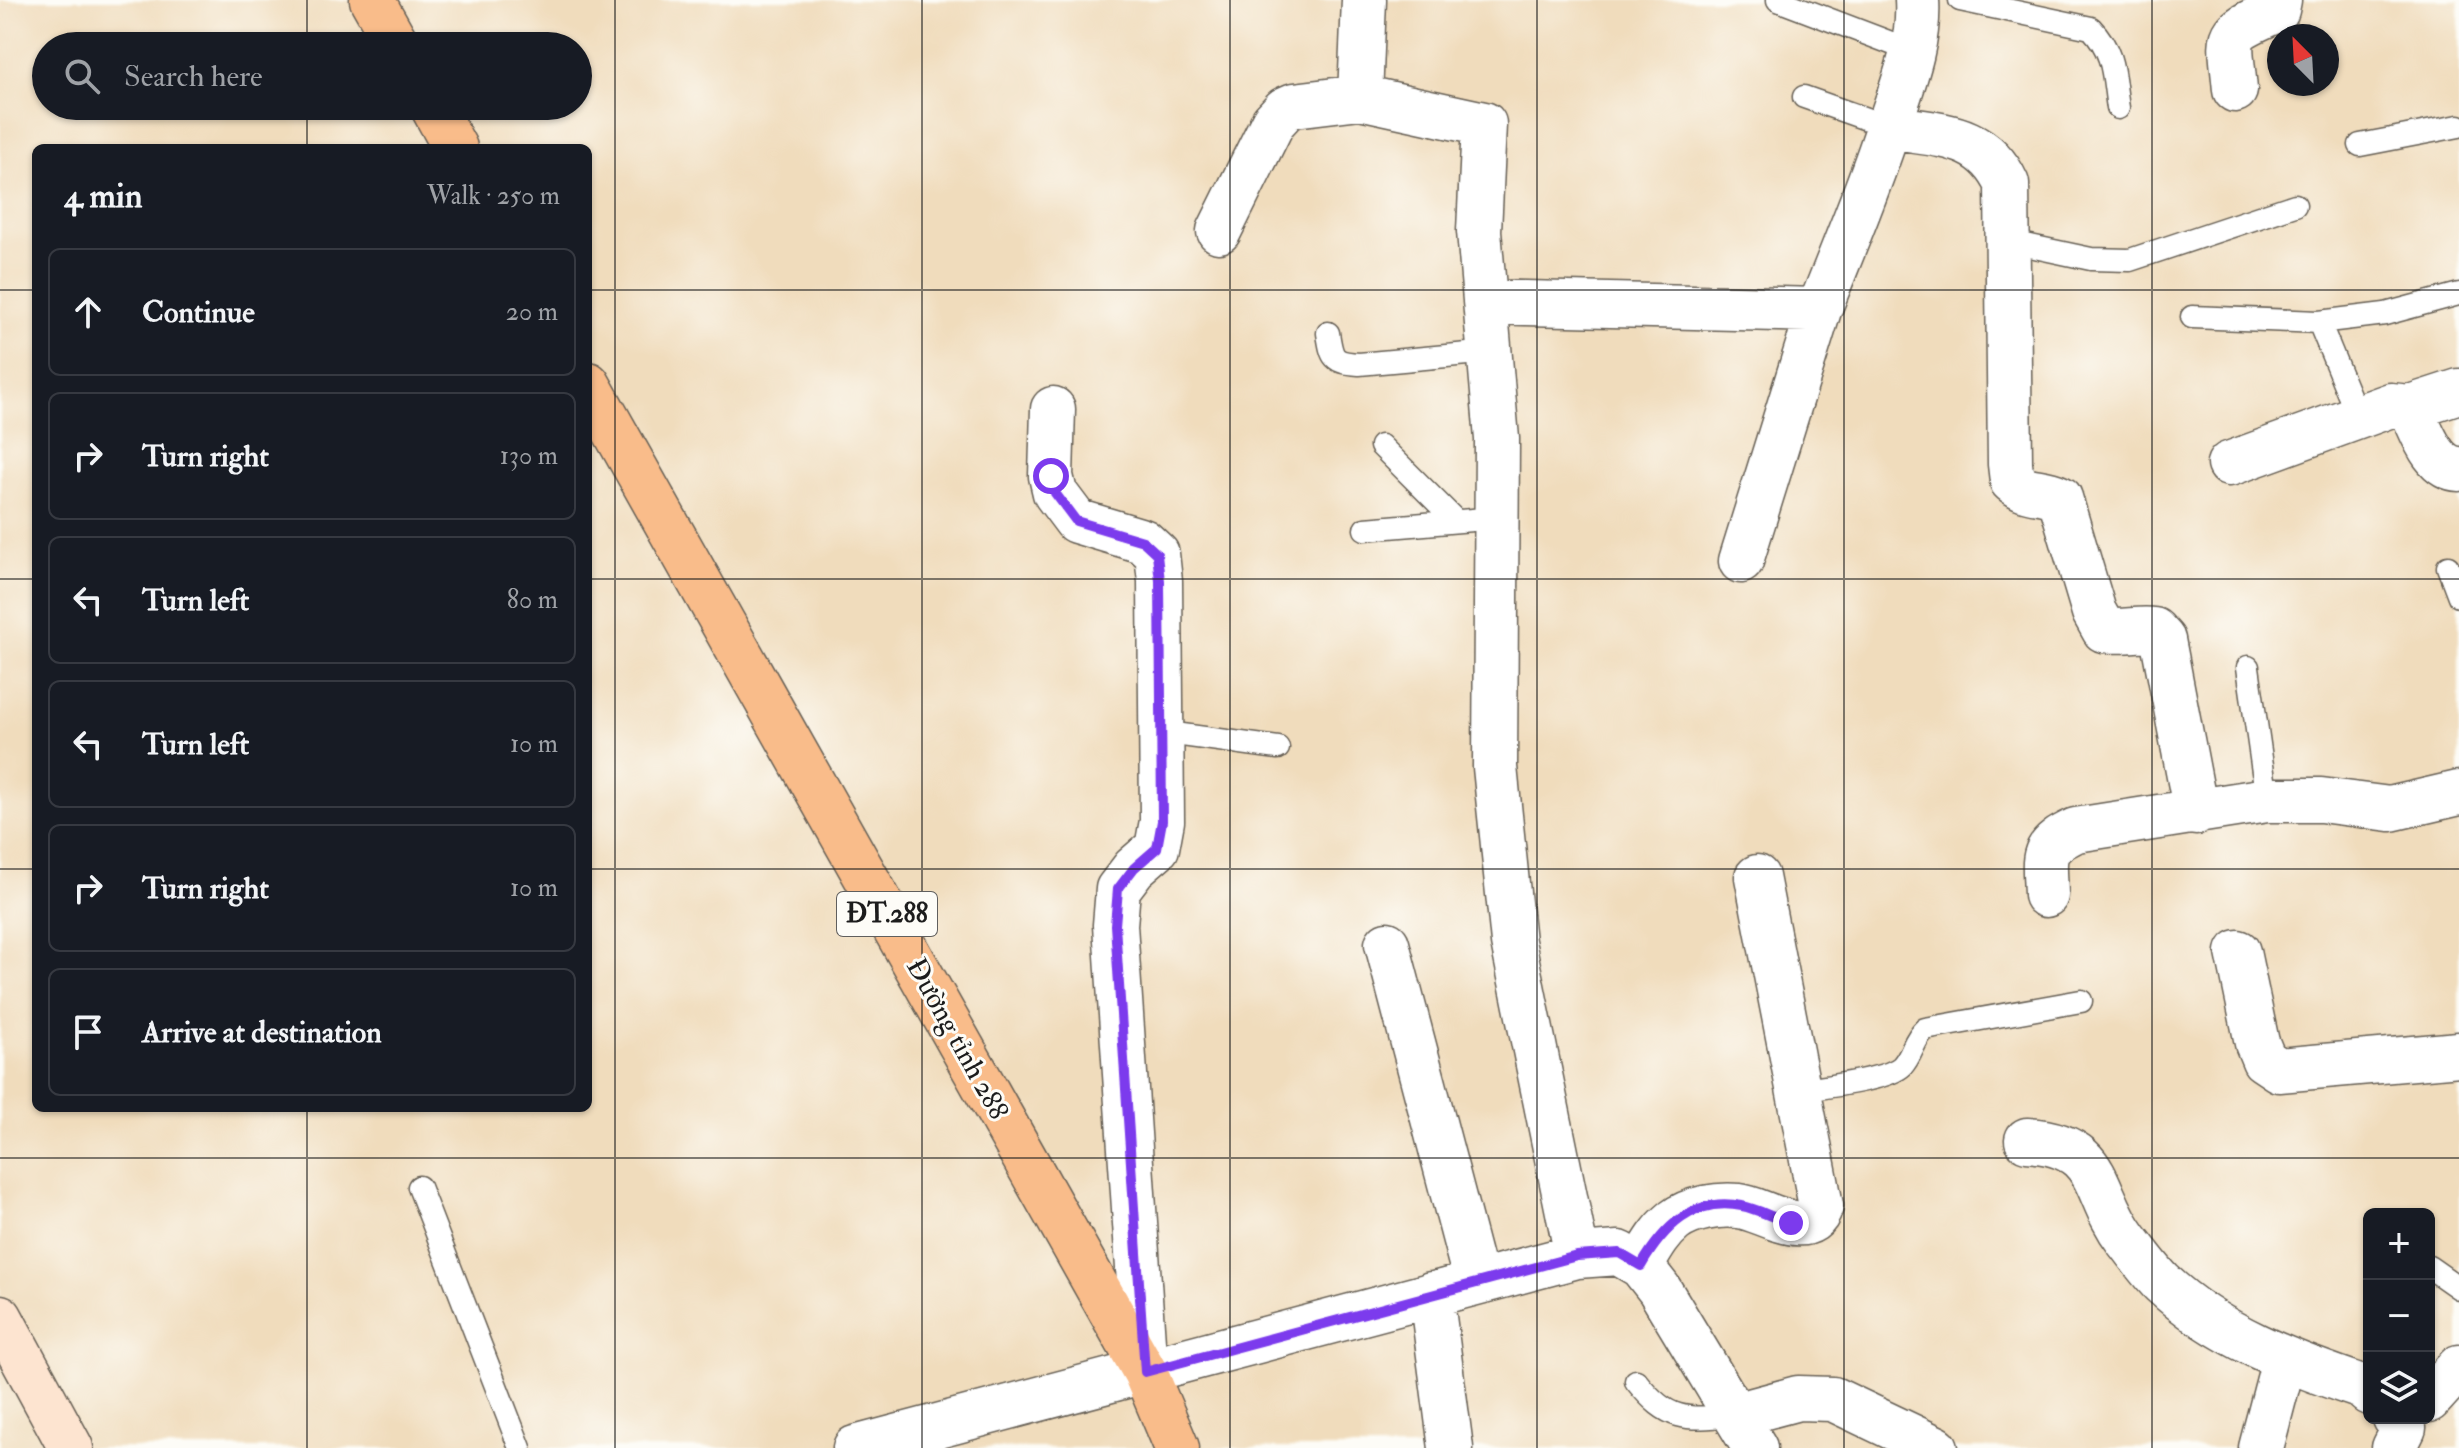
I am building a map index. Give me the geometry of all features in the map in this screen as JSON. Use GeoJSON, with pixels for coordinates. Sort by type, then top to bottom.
{"type":"FeatureCollection","features":[{"type":"Feature","properties":{"kind":"main road"},"geometry":{"type":"LineString","coordinates":[[372,0],[390,32]]}},
{"type":"Feature","properties":{"kind":"main road"},"geometry":{"type":"LineString","coordinates":[[440,120],[453,144]]}},
{"type":"Feature","properties":{"kind":"main road","name":"Đường tỉnh 288"},"geometry":{"type":"LineString","coordinates":[[592,391],[1145,1372],[1177,1448]]}},
{"type":"Feature","properties":{"kind":"street"},"geometry":{"type":"LineString","coordinates":[[1360,97],[1364,0]]}},
{"type":"Feature","properties":{"kind":"street"},"geometry":{"type":"LineString","coordinates":[[1741,561],[1819,310],[1881,155],[1912,51],[1917,0]]}},
{"type":"Feature","properties":{"kind":"street"},"geometry":{"type":"LineString","coordinates":[[2235,90],[2231,39],[2237,29],[2247,22],[2277,10],[2279,0]]}},
{"type":"Feature","properties":{"kind":"street"},"geometry":{"type":"LineString","coordinates":[[1219,231],[1273,122],[1285,109],[1294,105],[1360,97],[1484,124],[1479,231],[1497,439],[1476,520],[1495,767],[1513,942],[1577,1256]]}},
{"type":"Feature","properties":{"kind":"street"},"geometry":{"type":"LineString","coordinates":[[1889,127],[1966,141],[1998,164],[2007,184],[2012,481],[2024,490],[2048,492],[2060,498],[2094,612],[2104,630],[2154,630],[2163,640],[2196,813]]}},
{"type":"Feature","properties":{"kind":"street"},"geometry":{"type":"LineString","coordinates":[[1485,302],[1819,310]]}},
{"type":"Feature","properties":{"kind":"street"},"geometry":{"type":"LineString","coordinates":[[2229,464],[2391,405],[2410,407],[2459,391]]}},
{"type":"Feature","properties":{"kind":"street"},"geometry":{"type":"LineString","coordinates":[[2410,407],[2438,459],[2450,469],[2459,469]]}},
{"type":"Feature","properties":{"kind":"street"},"geometry":{"type":"LineString","coordinates":[[1053,409],[1051,476],[1055,493],[1076,521],[1143,541],[1157,554],[1160,581],[1162,821],[1157,848],[1134,868],[1118,889],[1115,925],[1145,1372]]}},
{"type":"Feature","properties":{"kind":"street"},"geometry":{"type":"LineString","coordinates":[[2046,895],[2045,856],[2053,841],[2076,830],[2267,800],[2321,800],[2390,809],[2459,793]]}},
{"type":"Feature","properties":{"kind":"street"},"geometry":{"type":"LineString","coordinates":[[1641,1266],[1672,1222],[1702,1209],[1742,1206],[1791,1223],[1801,1223],[1815,1218],[1821,1206],[1757,877]]}},
{"type":"Feature","properties":{"kind":"street"},"geometry":{"type":"LineString","coordinates":[[1387,944],[1476,1282]]}},
{"type":"Feature","properties":{"kind":"street"},"geometry":{"type":"LineString","coordinates":[[2238,952],[2257,1043],[2264,1060],[2279,1070],[2459,1054]]}},
{"type":"Feature","properties":{"kind":"street"},"geometry":{"type":"LineString","coordinates":[[2027,1140],[2053,1142],[2072,1149],[2092,1173],[2125,1237],[2162,1283],[2214,1322],[2284,1360],[2363,1388]]}},
{"type":"Feature","properties":{"kind":"street"},"geometry":{"type":"LineString","coordinates":[[855,1448],[1577,1256],[1619,1253],[1641,1266],[1659,1289],[1745,1432],[1798,1398],[1833,1399],[1936,1448]]}},
{"type":"Feature","properties":{"kind":"street"},"geometry":{"type":"LineString","coordinates":[[1431,1294],[1451,1448]]}},
{"type":"Feature","properties":{"kind":"street"},"geometry":{"type":"LineString","coordinates":[[0,1317],[71,1448]]}},
{"type":"Feature","properties":{"kind":"street"},"geometry":{"type":"LineString","coordinates":[[2261,1448],[2284,1360]]}},
{"type":"Feature","properties":{"kind":"street"},"geometry":{"type":"LineString","coordinates":[[2435,1392],[2459,1367]]}},
{"type":"Feature","properties":{"kind":"lane"},"geometry":{"type":"LineString","coordinates":[[1778,0],[1912,51]]}},
{"type":"Feature","properties":{"kind":"lane"},"geometry":{"type":"LineString","coordinates":[[1960,0],[2091,28],[2110,54],[2118,108]]}},
{"type":"Feature","properties":{"kind":"lane"},"geometry":{"type":"LineString","coordinates":[[1804,97],[1889,127]]}},
{"type":"Feature","properties":{"kind":"lane"},"geometry":{"type":"LineString","coordinates":[[2360,145],[2459,126]]}},
{"type":"Feature","properties":{"kind":"lane"},"geometry":{"type":"LineString","coordinates":[[2007,241],[2091,259],[2130,260],[2295,205]]}},
{"type":"Feature","properties":{"kind":"lane"},"geometry":{"type":"LineString","coordinates":[[2192,317],[2319,322],[2385,314],[2459,294]]}},
{"type":"Feature","properties":{"kind":"lane"},"geometry":{"type":"LineString","coordinates":[[2319,322],[2358,417]]}},
{"type":"Feature","properties":{"kind":"lane"},"geometry":{"type":"LineString","coordinates":[[1328,333],[1331,354],[1340,363],[1490,352]]}},
{"type":"Feature","properties":{"kind":"lane"},"geometry":{"type":"LineString","coordinates":[[1381,446],[1476,520]]}},
{"type":"Feature","properties":{"kind":"lane"},"geometry":{"type":"LineString","coordinates":[[1365,529],[1476,520]]}},
{"type":"Feature","properties":{"kind":"lane"},"geometry":{"type":"LineString","coordinates":[[2448,567],[2459,596]]}},
{"type":"Feature","properties":{"kind":"lane"},"geometry":{"type":"LineString","coordinates":[[2248,667],[2267,800]]}},
{"type":"Feature","properties":{"kind":"lane"},"geometry":{"type":"LineString","coordinates":[[1160,732],[1278,748]]}},
{"type":"Feature","properties":{"kind":"lane"},"geometry":{"type":"LineString","coordinates":[[1799,1091],[1882,1076],[1900,1069],[1911,1055],[1915,1039],[1925,1029],[2081,1001]]}},
{"type":"Feature","properties":{"kind":"lane"},"geometry":{"type":"LineString","coordinates":[[419,1187],[520,1448]]}},
{"type":"Feature","properties":{"kind":"lane"},"geometry":{"type":"LineString","coordinates":[[2435,1271],[2459,1288]]}},
{"type":"Feature","properties":{"kind":"lane"},"geometry":{"type":"LineString","coordinates":[[1636,1381],[1662,1409],[1745,1432]]}},
{"type":"Feature","properties":{"kind":"route"},"geometry":{"type":"LineString","coordinates":[[1051,476],[1055,493],[1076,521],[1143,541],[1157,554],[1160,581],[1162,821],[1157,848],[1134,868],[1118,889],[1115,925],[1145,1372],[1577,1256],[1619,1253],[1641,1266],[1672,1222],[1702,1209],[1742,1206],[1791,1223]]}}]}
